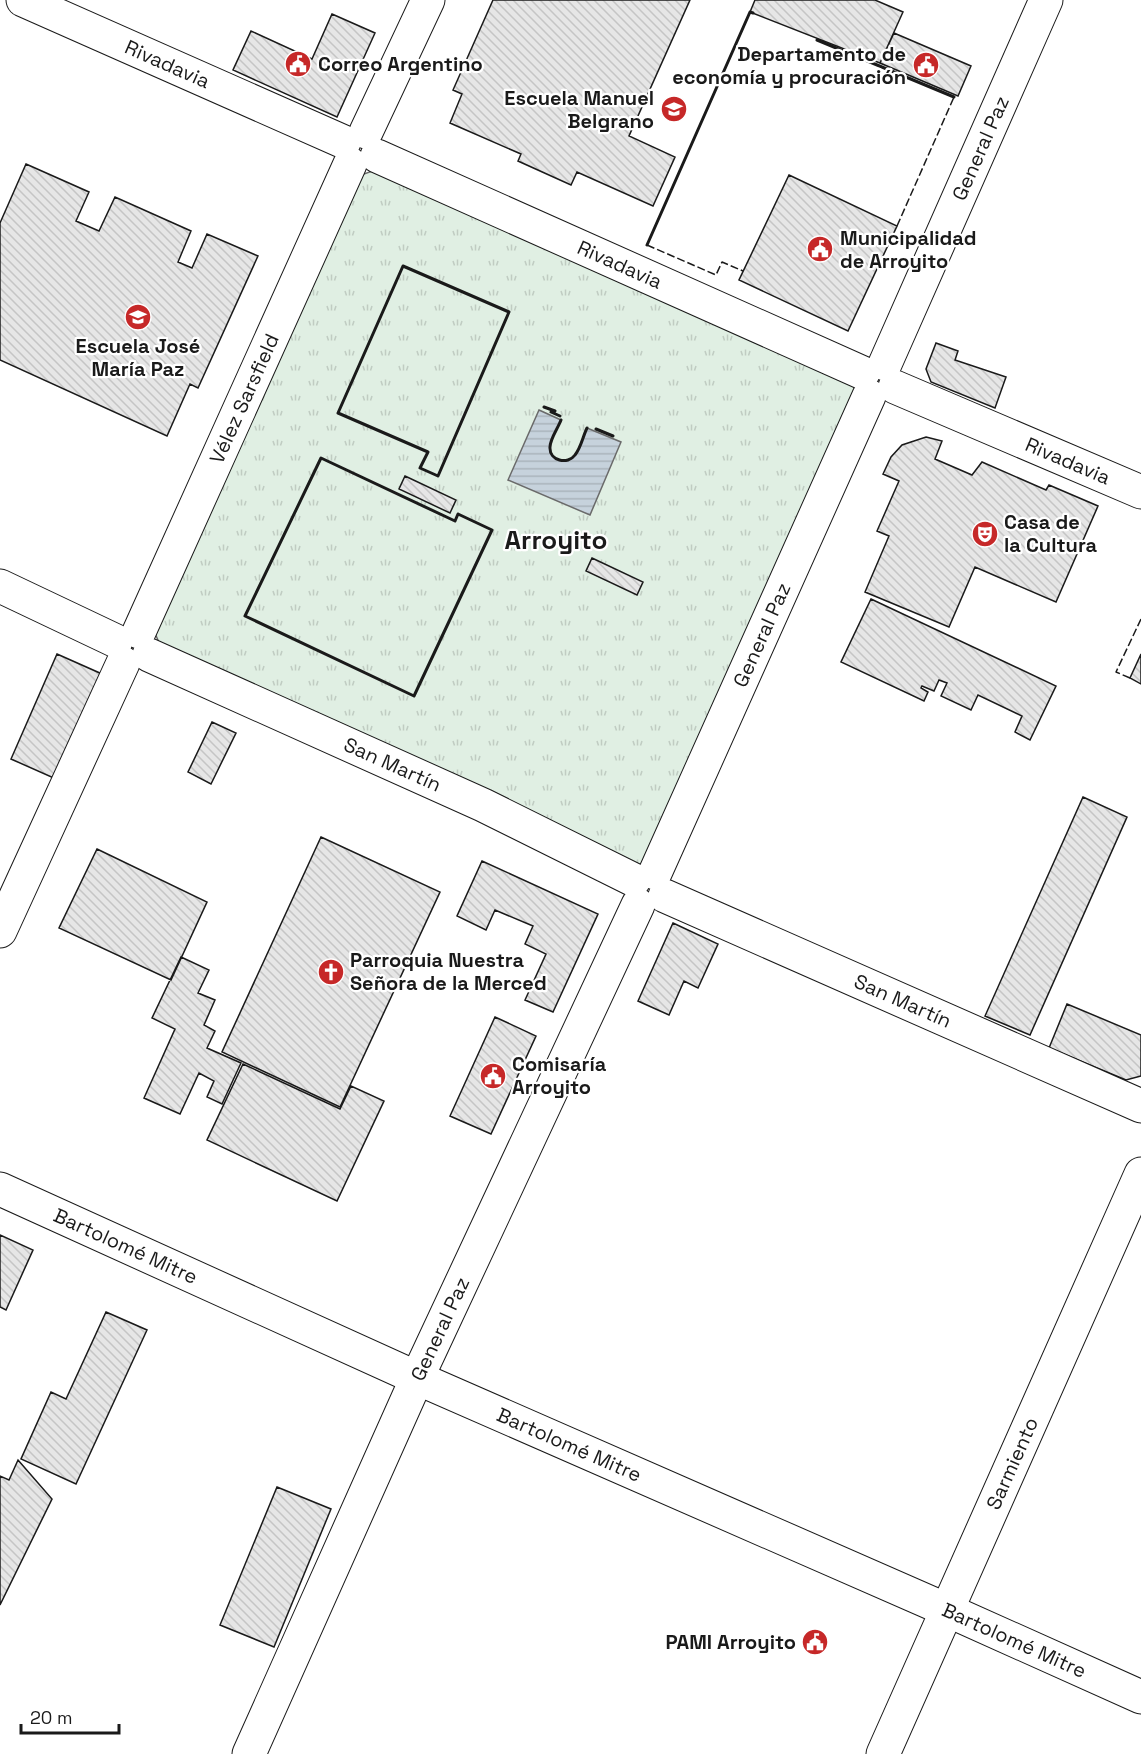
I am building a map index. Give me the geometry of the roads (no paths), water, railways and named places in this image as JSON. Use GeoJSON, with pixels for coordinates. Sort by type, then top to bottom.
{"type":"FeatureCollection","features":[{"type":"Feature","properties":{"kind":"street","name":"Rivadavia"},"geometry":{"type":"LineString","coordinates":[[23,0],[878,380],[1141,492]]}},
{"type":"Feature","properties":{"kind":"street","name":"Vélez Sarsfield"},"geometry":{"type":"LineString","coordinates":[[0,931],[428,0]]}},
{"type":"Feature","properties":{"kind":"street","name":"General Paz"},"geometry":{"type":"LineString","coordinates":[[249,1754],[417,1378],[648,888],[878,380],[1046,0]]}},
{"type":"Feature","properties":{"kind":"street","name":"San Martín"},"geometry":{"type":"LineString","coordinates":[[0,586],[483,806],[648,888],[1141,1106]]}},
{"type":"Feature","properties":{"kind":"street","name":"Sarmiento"},"geometry":{"type":"LineString","coordinates":[[883,1754],[1141,1174]]}},
{"type":"Feature","properties":{"kind":"street","name":"Bartolomé Mitre"},"geometry":{"type":"LineString","coordinates":[[0,1189],[417,1378],[1141,1697]]}},
{"type":"Feature","properties":{"kind":"place","name":"Correo Argentino"},"geometry":{"type":"Point","coordinates":[298,64]}},
{"type":"Feature","properties":{"kind":"place","name":"Departamento de economía y procuración"},"geometry":{"type":"Point","coordinates":[926,65]}},
{"type":"Feature","properties":{"kind":"place","name":"Escuela Manuel Belgrano"},"geometry":{"type":"Point","coordinates":[674,109]}},
{"type":"Feature","properties":{"kind":"place","name":"Municipalidad de Arroyito"},"geometry":{"type":"Point","coordinates":[820,249]}},
{"type":"Feature","properties":{"kind":"place","name":"Escuela José María Paz"},"geometry":{"type":"Point","coordinates":[138,317]}},
{"type":"Feature","properties":{"kind":"place","name":"Casa de la Cultura"},"geometry":{"type":"Point","coordinates":[985,534]}},
{"type":"Feature","properties":{"kind":"place","name":"Parroquia Nuestra Señora de la Merced"},"geometry":{"type":"Point","coordinates":[331,972]}},
{"type":"Feature","properties":{"kind":"place","name":"Comisaría Arroyito"},"geometry":{"type":"Point","coordinates":[493,1076]}},
{"type":"Feature","properties":{"kind":"place","name":"PAMI Arroyito"},"geometry":{"type":"Point","coordinates":[815,1642]}},
{"type":"Feature","properties":{"kind":"district","name":"Arroyito"},"geometry":{"type":"Point","coordinates":[556,540]}}]}
